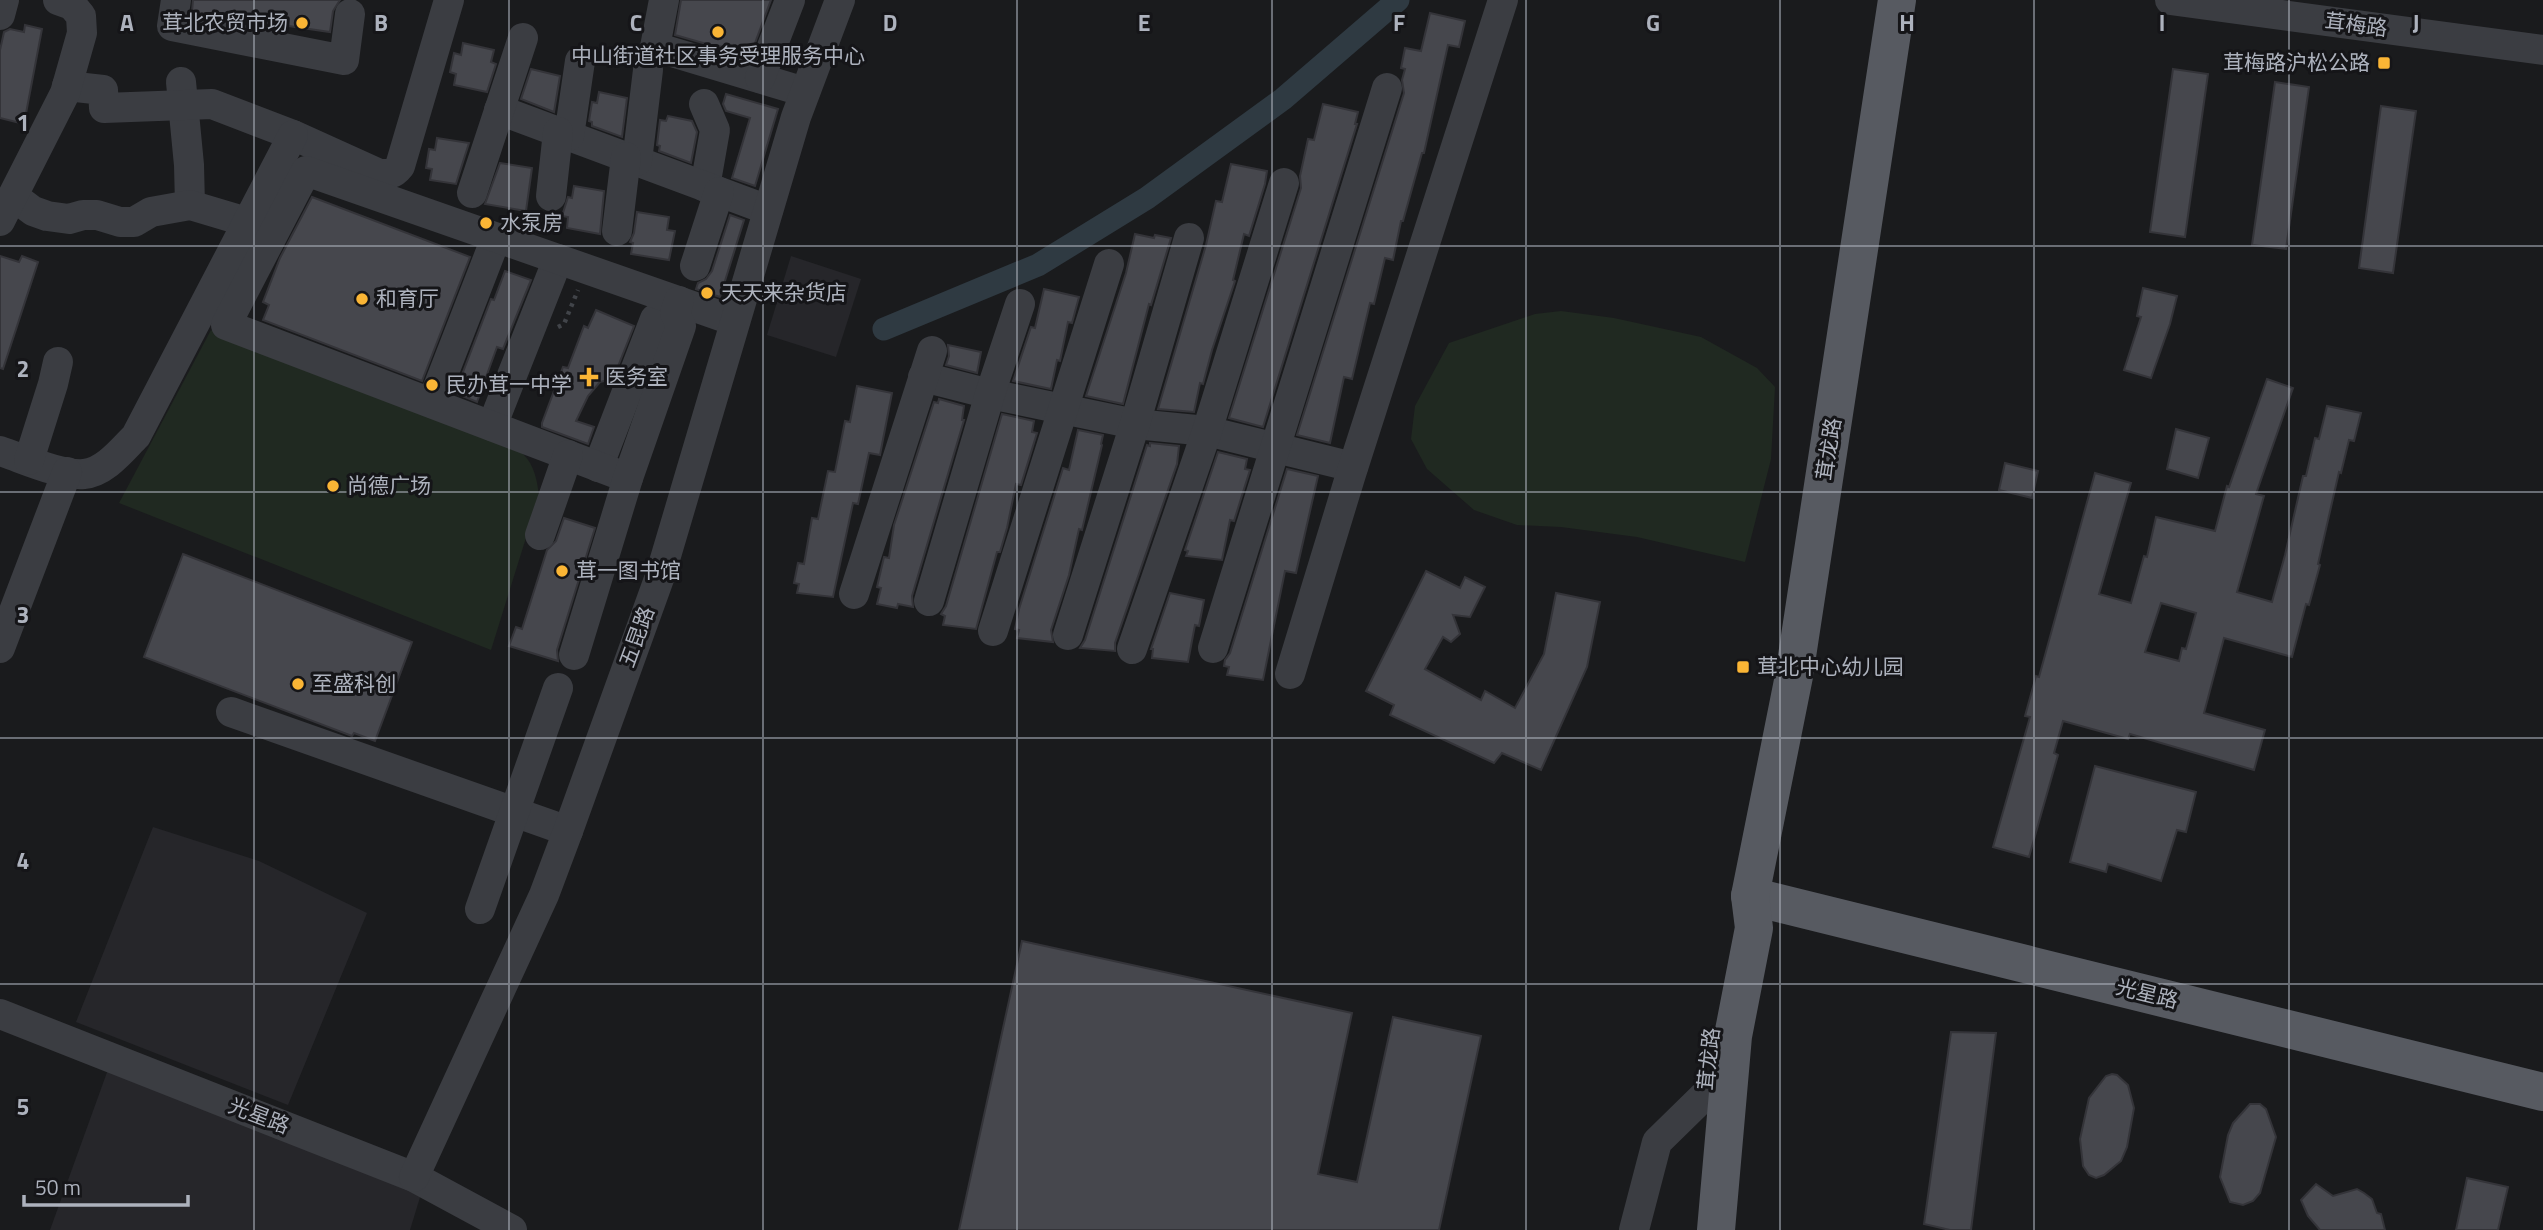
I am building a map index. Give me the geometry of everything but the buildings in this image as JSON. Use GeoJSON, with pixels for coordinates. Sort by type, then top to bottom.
{"type":"FeatureCollection","features":[{"type":"Feature","properties":{"kind":"main road","name":"茸龙路"},"geometry":{"type":"LineString","coordinates":[[1705,1225],[1733,1036],[1754,928],[1750,896],[1794,676],[1897,0]]}},
{"type":"Feature","properties":{"kind":"main road","name":"茸龙路"},"geometry":{"type":"LineString","coordinates":[[1705,1225],[1705,1095],[1710,1033],[1732,922],[1750,896]]}},
{"type":"Feature","properties":{"kind":"main road","name":"光星路"},"geometry":{"type":"LineString","coordinates":[[1750,896],[2543,1092]]}},
{"type":"Feature","properties":{"kind":"street"},"geometry":{"type":"LineString","coordinates":[[0,15],[4,0]]}},
{"type":"Feature","properties":{"kind":"street"},"geometry":{"type":"LineString","coordinates":[[58,0],[72,5],[81,16],[82,33],[67,86],[50,126],[7,208],[69,219],[97,215],[120,222],[134,222],[151,212],[190,205],[247,222]]}},
{"type":"Feature","properties":{"kind":"street"},"geometry":{"type":"LineString","coordinates":[[176,0],[172,26],[344,60],[350,14]]}},
{"type":"Feature","properties":{"kind":"street"},"geometry":{"type":"LineString","coordinates":[[67,86],[103,90],[104,108],[182,94],[293,135],[377,173],[388,175],[400,166],[449,0]]}},
{"type":"Feature","properties":{"kind":"street"},"geometry":{"type":"LineString","coordinates":[[664,0],[656,47],[805,92]]}},
{"type":"Feature","properties":{"kind":"street"},"geometry":{"type":"LineString","coordinates":[[760,78],[790,0]]}},
{"type":"Feature","properties":{"kind":"street","name":"五昆路"},"geometry":{"type":"LineString","coordinates":[[414,1177],[544,895],[568,831],[660,576],[768,210],[805,92],[840,0]]}},
{"type":"Feature","properties":{"kind":"street"},"geometry":{"type":"LineString","coordinates":[[1290,674],[1353,467],[1503,0]]}},
{"type":"Feature","properties":{"kind":"street","name":"茸梅路"},"geometry":{"type":"LineString","coordinates":[[2170,0],[2543,50]]}},
{"type":"Feature","properties":{"kind":"street"},"geometry":{"type":"LineString","coordinates":[[472,193],[523,38]]}},
{"type":"Feature","properties":{"kind":"street"},"geometry":{"type":"LineString","coordinates":[[551,196],[580,61]]}},
{"type":"Feature","properties":{"kind":"street"},"geometry":{"type":"LineString","coordinates":[[617,231],[648,70]]}},
{"type":"Feature","properties":{"kind":"street"},"geometry":{"type":"LineString","coordinates":[[1213,648],[1387,88]]}},
{"type":"Feature","properties":{"kind":"street"},"geometry":{"type":"LineString","coordinates":[[182,94],[190,205]]}},
{"type":"Feature","properties":{"kind":"street"},"geometry":{"type":"LineString","coordinates":[[695,266],[712,189],[715,130],[704,104]]}},
{"type":"Feature","properties":{"kind":"street"},"geometry":{"type":"LineString","coordinates":[[499,110],[768,210]]}},
{"type":"Feature","properties":{"kind":"street"},"geometry":{"type":"LineString","coordinates":[[0,452],[67,472],[85,474],[117,456],[136,436],[293,135]]}},
{"type":"Feature","properties":{"kind":"street"},"geometry":{"type":"LineString","coordinates":[[628,478],[226,325],[306,172],[496,237],[677,307],[735,321]]}},
{"type":"Feature","properties":{"kind":"street"},"geometry":{"type":"LineString","coordinates":[[1132,649],[1207,431],[1284,183]]}},
{"type":"Feature","properties":{"kind":"street"},"geometry":{"type":"LineString","coordinates":[[432,403],[496,237]]}},
{"type":"Feature","properties":{"kind":"street"},"geometry":{"type":"LineString","coordinates":[[1068,635],[1135,424],[1189,238]]}},
{"type":"Feature","properties":{"kind":"street"},"geometry":{"type":"LineString","coordinates":[[492,426],[558,260]]}},
{"type":"Feature","properties":{"kind":"street"},"geometry":{"type":"LineString","coordinates":[[992,631],[1109,264]]}},
{"type":"Feature","properties":{"kind":"street"},"geometry":{"type":"LineString","coordinates":[[929,601],[990,394],[1020,304]]}},
{"type":"Feature","properties":{"kind":"street"},"geometry":{"type":"LineString","coordinates":[[598,467],[655,319],[677,307]]}},
{"type":"Feature","properties":{"kind":"street"},"geometry":{"type":"LineString","coordinates":[[574,655],[628,478],[681,326],[677,307]]}},
{"type":"Feature","properties":{"kind":"street"},"geometry":{"type":"LineString","coordinates":[[29,460],[58,362]]}},
{"type":"Feature","properties":{"kind":"street"},"geometry":{"type":"LineString","coordinates":[[854,594],[928,364],[990,394],[1135,424],[1207,431],[1353,467]]}},
{"type":"Feature","properties":{"kind":"street"},"geometry":{"type":"LineString","coordinates":[[540,535],[568,455]]}},
{"type":"Feature","properties":{"kind":"street"},"geometry":{"type":"LineString","coordinates":[[0,648],[67,472]]}},
{"type":"Feature","properties":{"kind":"street"},"geometry":{"type":"LineString","coordinates":[[480,909],[558,688]]}},
{"type":"Feature","properties":{"kind":"street"},"geometry":{"type":"LineString","coordinates":[[231,712],[568,831]]}},
{"type":"Feature","properties":{"kind":"street","name":"光星路"},"geometry":{"type":"LineString","coordinates":[[0,1014],[414,1177],[512,1230]]}},
{"type":"Feature","properties":{"kind":"street"},"geometry":{"type":"LineString","coordinates":[[1634,1230],[1657,1142],[1705,1095]]}},
{"type":"Feature","properties":{"kind":"shaded area"},"geometry":{"type":"Polygon","coordinates":[[[791,256],[861,279],[836,357],[767,335],[791,256]]]}},
{"type":"Feature","properties":{"kind":"shaded area"},"geometry":{"type":"Polygon","coordinates":[[[1561,311],[1614,318],[1701,337],[1757,368],[1775,387],[1771,459],[1745,562],[1637,537],[1561,527],[1517,525],[1474,510],[1427,469],[1411,439],[1415,406],[1449,343],[1535,314],[1561,311]]]}},
{"type":"Feature","properties":{"kind":"shaded area","name":"尚德广场"},"geometry":{"type":"Polygon","coordinates":[[[211,330],[502,437],[525,456],[533,468],[539,496],[491,650],[119,503],[211,330]]]}},
{"type":"Feature","properties":{"kind":"shaded area"},"geometry":{"type":"Polygon","coordinates":[[[153,827],[259,861],[367,913],[288,1105],[76,1022],[153,827]]]}},
{"type":"Feature","properties":{"kind":"shaded area"},"geometry":{"type":"Polygon","coordinates":[[[110,1064],[421,1194],[410,1230],[50,1230],[110,1064]]]}},
{"type":"Feature","properties":{"kind":"waterway"},"geometry":{"type":"LineString","coordinates":[[884,329],[1038,265],[1147,198],[1283,99],[1398,0]]}},
{"type":"Feature","properties":{"kind":"place","name":"茸北农贸市场"},"geometry":{"type":"Point","coordinates":[302,23]}},
{"type":"Feature","properties":{"kind":"place","name":"中山街道社区事务受理服务中心"},"geometry":{"type":"Point","coordinates":[718,32]}},
{"type":"Feature","properties":{"kind":"place","name":"茸梅路沪松公路"},"geometry":{"type":"Point","coordinates":[2384,63]}},
{"type":"Feature","properties":{"kind":"place","name":"水泵房"},"geometry":{"type":"Point","coordinates":[486,223]}},
{"type":"Feature","properties":{"kind":"place","name":"天天来杂货店"},"geometry":{"type":"Point","coordinates":[707,293]}},
{"type":"Feature","properties":{"kind":"place","name":"和育厅"},"geometry":{"type":"Point","coordinates":[362,299]}},
{"type":"Feature","properties":{"kind":"place","name":"医务室"},"geometry":{"type":"Point","coordinates":[589,377]}},
{"type":"Feature","properties":{"kind":"place","name":"民办茸一中学"},"geometry":{"type":"Point","coordinates":[432,385]}},
{"type":"Feature","properties":{"kind":"place","name":"尚德广场"},"geometry":{"type":"Point","coordinates":[333,486]}},
{"type":"Feature","properties":{"kind":"place","name":"茸一图书馆"},"geometry":{"type":"Point","coordinates":[562,571]}},
{"type":"Feature","properties":{"kind":"place","name":"茸北中心幼儿园"},"geometry":{"type":"Point","coordinates":[1743,667]}},
{"type":"Feature","properties":{"kind":"place","name":"至盛科创"},"geometry":{"type":"Point","coordinates":[298,684]}}]}
